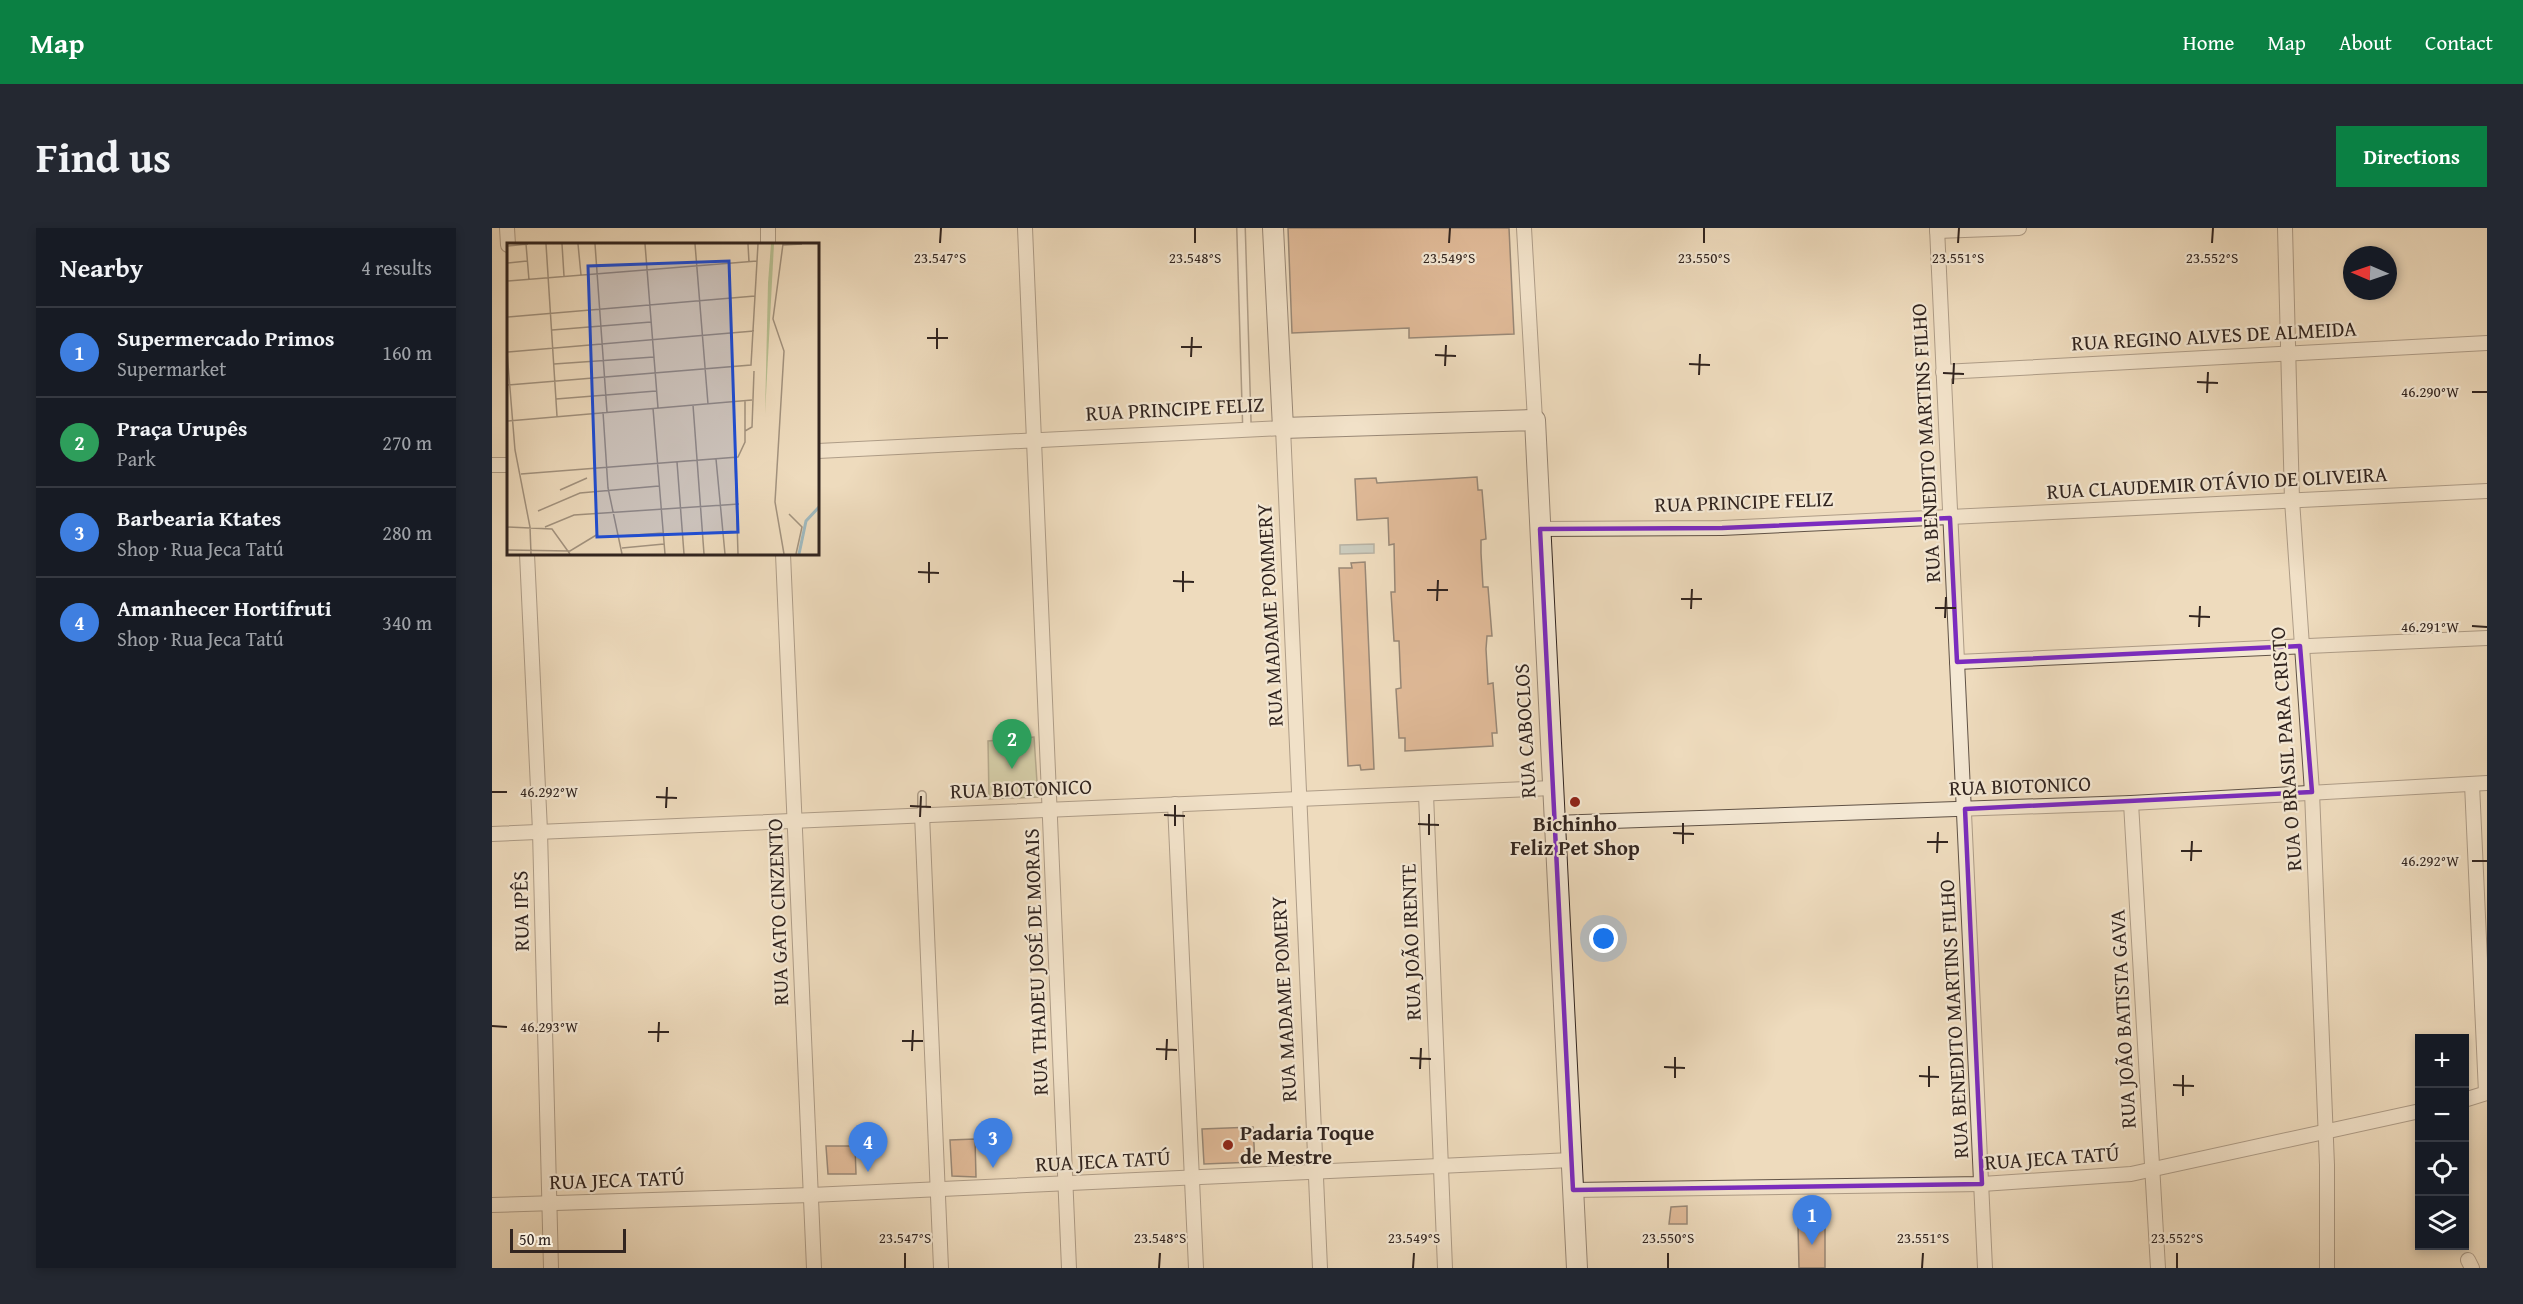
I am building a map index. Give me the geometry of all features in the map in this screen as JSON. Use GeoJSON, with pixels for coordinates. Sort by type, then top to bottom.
{"type":"FeatureCollection","features":[{"type":"Feature","properties":{"kind":"street"},"geometry":{"type":"LineString","coordinates":[[507,228],[508,243]]}},
{"type":"Feature","properties":{"kind":"street","name":"RUA THADEU JOSÉ DE MORAIS"},"geometry":{"type":"LineString","coordinates":[[1025,228],[1036,440],[1069,1268]]}},
{"type":"Feature","properties":{"kind":"street"},"geometry":{"type":"LineString","coordinates":[[1273,228],[1282,428]]}},
{"type":"Feature","properties":{"kind":"street","name":"RUA CABOCLOS"},"geometry":{"type":"LineString","coordinates":[[1524,228],[1576,1268]]}},
{"type":"Feature","properties":{"kind":"street"},"geometry":{"type":"LineString","coordinates":[[1937,230],[2019,228]]}},
{"type":"Feature","properties":{"kind":"street","name":"RUA O BRASIL PARA CRISTO"},"geometry":{"type":"LineString","coordinates":[[2285,228],[2292,500],[2300,646],[2312,792],[2324,1132],[2329,1202],[2327,1268]]}},
{"type":"Feature","properties":{"kind":"street","name":"RUA BENEDITO MARTINS FILHO"},"geometry":{"type":"LineString","coordinates":[[1937,230],[1985,1268]]}},
{"type":"Feature","properties":{"kind":"street","name":"RUA REGINO ALVES DE ALMEIDA"},"geometry":{"type":"LineString","coordinates":[[1943,372],[2487,343]]}},
{"type":"Feature","properties":{"kind":"street","name":"RUA PRINCIPE FELIZ"},"geometry":{"type":"LineString","coordinates":[[819,451],[1247,429],[1535,420]]}},
{"type":"Feature","properties":{"kind":"street","name":"RUA MADAME POMMERY"},"geometry":{"type":"LineString","coordinates":[[1282,428],[1299,800]]}},
{"type":"Feature","properties":{"kind":"street","name":"RUA CLAUDEMIR OTÁVIO DE OLIVEIRA"},"geometry":{"type":"LineString","coordinates":[[1950,518],[2487,491]]}},
{"type":"Feature","properties":{"kind":"street","name":"RUA PRINCIPE FELIZ"},"geometry":{"type":"LineString","coordinates":[[1540,530],[1722,528],[1950,518]]}},
{"type":"Feature","properties":{"kind":"street","name":"RUA IPÊS"},"geometry":{"type":"LineString","coordinates":[[527,555],[540,831],[551,1268]]}},
{"type":"Feature","properties":{"kind":"street","name":"RUA GATO CINZENTO"},"geometry":{"type":"LineString","coordinates":[[783,555],[814,1268]]}},
{"type":"Feature","properties":{"kind":"street"},"geometry":{"type":"LineString","coordinates":[[1958,662],[2487,638]]}},
{"type":"Feature","properties":{"kind":"street","name":"RUA BIOTONICO"},"geometry":{"type":"LineString","coordinates":[[1553,823],[2131,803],[2487,783]]}},
{"type":"Feature","properties":{"kind":"street"},"geometry":{"type":"LineString","coordinates":[[2469,1098],[2486,1093],[2472,784]]}},
{"type":"Feature","properties":{"kind":"street","name":"RUA BIOTONICO"},"geometry":{"type":"LineString","coordinates":[[492,834],[795,818],[1299,800],[1552,788]]}},
{"type":"Feature","properties":{"kind":"street","name":"RUA JOÃO IRENTE"},"geometry":{"type":"LineString","coordinates":[[1426,794],[1445,1268]]}},
{"type":"Feature","properties":{"kind":"street","name":"RUA MADAME POMERY"},"geometry":{"type":"LineString","coordinates":[[1299,800],[1320,1268]]}},
{"type":"Feature","properties":{"kind":"street","name":"RUA JOÃO BATISTA GAVA"},"geometry":{"type":"LineString","coordinates":[[2131,803],[2158,1268]]}},
{"type":"Feature","properties":{"kind":"street"},"geometry":{"type":"LineString","coordinates":[[1175,804],[1196,1268]]}},
{"type":"Feature","properties":{"kind":"street"},"geometry":{"type":"LineString","coordinates":[[922,814],[941,1268]]}},
{"type":"Feature","properties":{"kind":"street","name":"RUA JECA TATÚ"},"geometry":{"type":"LineString","coordinates":[[1573,1190],[1982,1184],[2154,1170],[2415,1112]]}},
{"type":"Feature","properties":{"kind":"street","name":"RUA JECA TATÚ"},"geometry":{"type":"LineString","coordinates":[[492,1204],[936,1190],[1571,1160]]}},
{"type":"Feature","properties":{"kind":"lane"},"geometry":{"type":"LineString","coordinates":[[1240,228],[1247,429]]}},
{"type":"Feature","properties":{"kind":"lane"},"geometry":{"type":"LineString","coordinates":[[922,795],[922,814]]}},
{"type":"Feature","properties":{"kind":"highlighted area"},"geometry":{"type":"Polygon","coordinates":[[[1950,518],[1957,662],[2300,646],[2312,792],[1965,809],[1982,1184],[1573,1190],[1540,529],[1722,528],[1950,518]]]}},
{"type":"Feature","properties":{"kind":"green space"},"geometry":{"type":"Polygon","coordinates":[[[1034,737],[1038,797],[989,799],[988,741],[1034,737]]]}},
{"type":"Feature","properties":{"kind":"water"},"geometry":{"type":"Polygon","coordinates":[[[1374,544],[1374,553],[1340,554],[1340,545],[1374,544]]]}},
{"type":"Feature","properties":{"kind":"building"},"geometry":{"type":"Polygon","coordinates":[[[1288,228],[1509,228],[1514,334],[1409,338],[1409,328],[1292,333],[1288,228]]]}},
{"type":"Feature","properties":{"kind":"building"},"geometry":{"type":"Polygon","coordinates":[[[1477,477],[1478,490],[1482,490],[1486,539],[1481,540],[1483,587],[1488,587],[1492,636],[1487,636],[1488,684],[1493,683],[1497,733],[1492,733],[1493,746],[1405,751],[1405,738],[1399,738],[1396,689],[1401,688],[1399,641],[1394,641],[1391,592],[1395,592],[1394,544],[1389,545],[1388,518],[1357,520],[1355,479],[1376,478],[1377,483],[1477,477]]]}},
{"type":"Feature","properties":{"kind":"building"},"geometry":{"type":"Polygon","coordinates":[[[1365,562],[1374,769],[1361,770],[1360,765],[1348,766],[1339,568],[1352,568],[1351,563],[1365,562]]]}},
{"type":"Feature","properties":{"kind":"building","name":"Padaria Toque de Mestre"},"geometry":{"type":"Polygon","coordinates":[[[1253,1127],[1255,1162],[1204,1164],[1202,1129],[1253,1127]]]}},
{"type":"Feature","properties":{"kind":"building"},"geometry":{"type":"Polygon","coordinates":[[[975,1139],[976,1177],[952,1176],[950,1140],[975,1139]]]}},
{"type":"Feature","properties":{"kind":"building"},"geometry":{"type":"Polygon","coordinates":[[[826,1146],[855,1146],[856,1174],[828,1174],[826,1146]]]}},
{"type":"Feature","properties":{"kind":"building"},"geometry":{"type":"Polygon","coordinates":[[[1687,1206],[1687,1224],[1669,1224],[1671,1207],[1687,1206]]]}},
{"type":"Feature","properties":{"kind":"building"},"geometry":{"type":"Polygon","coordinates":[[[1825,1224],[1825,1268],[1799,1268],[1798,1225],[1825,1224]]]}},
{"type":"Feature","properties":{"kind":"place","name":"Praça Urupês"},"geometry":{"type":"Point","coordinates":[1012,769]}},
{"type":"Feature","properties":{"kind":"place","name":"Bichinho Feliz Pet Shop"},"geometry":{"type":"Point","coordinates":[1575,802]}},
{"type":"Feature","properties":{"kind":"place","name":"Padaria Toque de Mestre"},"geometry":{"type":"Point","coordinates":[1228,1145]}},
{"type":"Feature","properties":{"kind":"place","name":"Barbearia Ktates"},"geometry":{"type":"Point","coordinates":[993,1168]}},
{"type":"Feature","properties":{"kind":"place","name":"Amanhecer Hortifruti"},"geometry":{"type":"Point","coordinates":[868,1172]}},
{"type":"Feature","properties":{"kind":"place","name":"Supermercado Primos"},"geometry":{"type":"Point","coordinates":[1812,1245]}}]}
